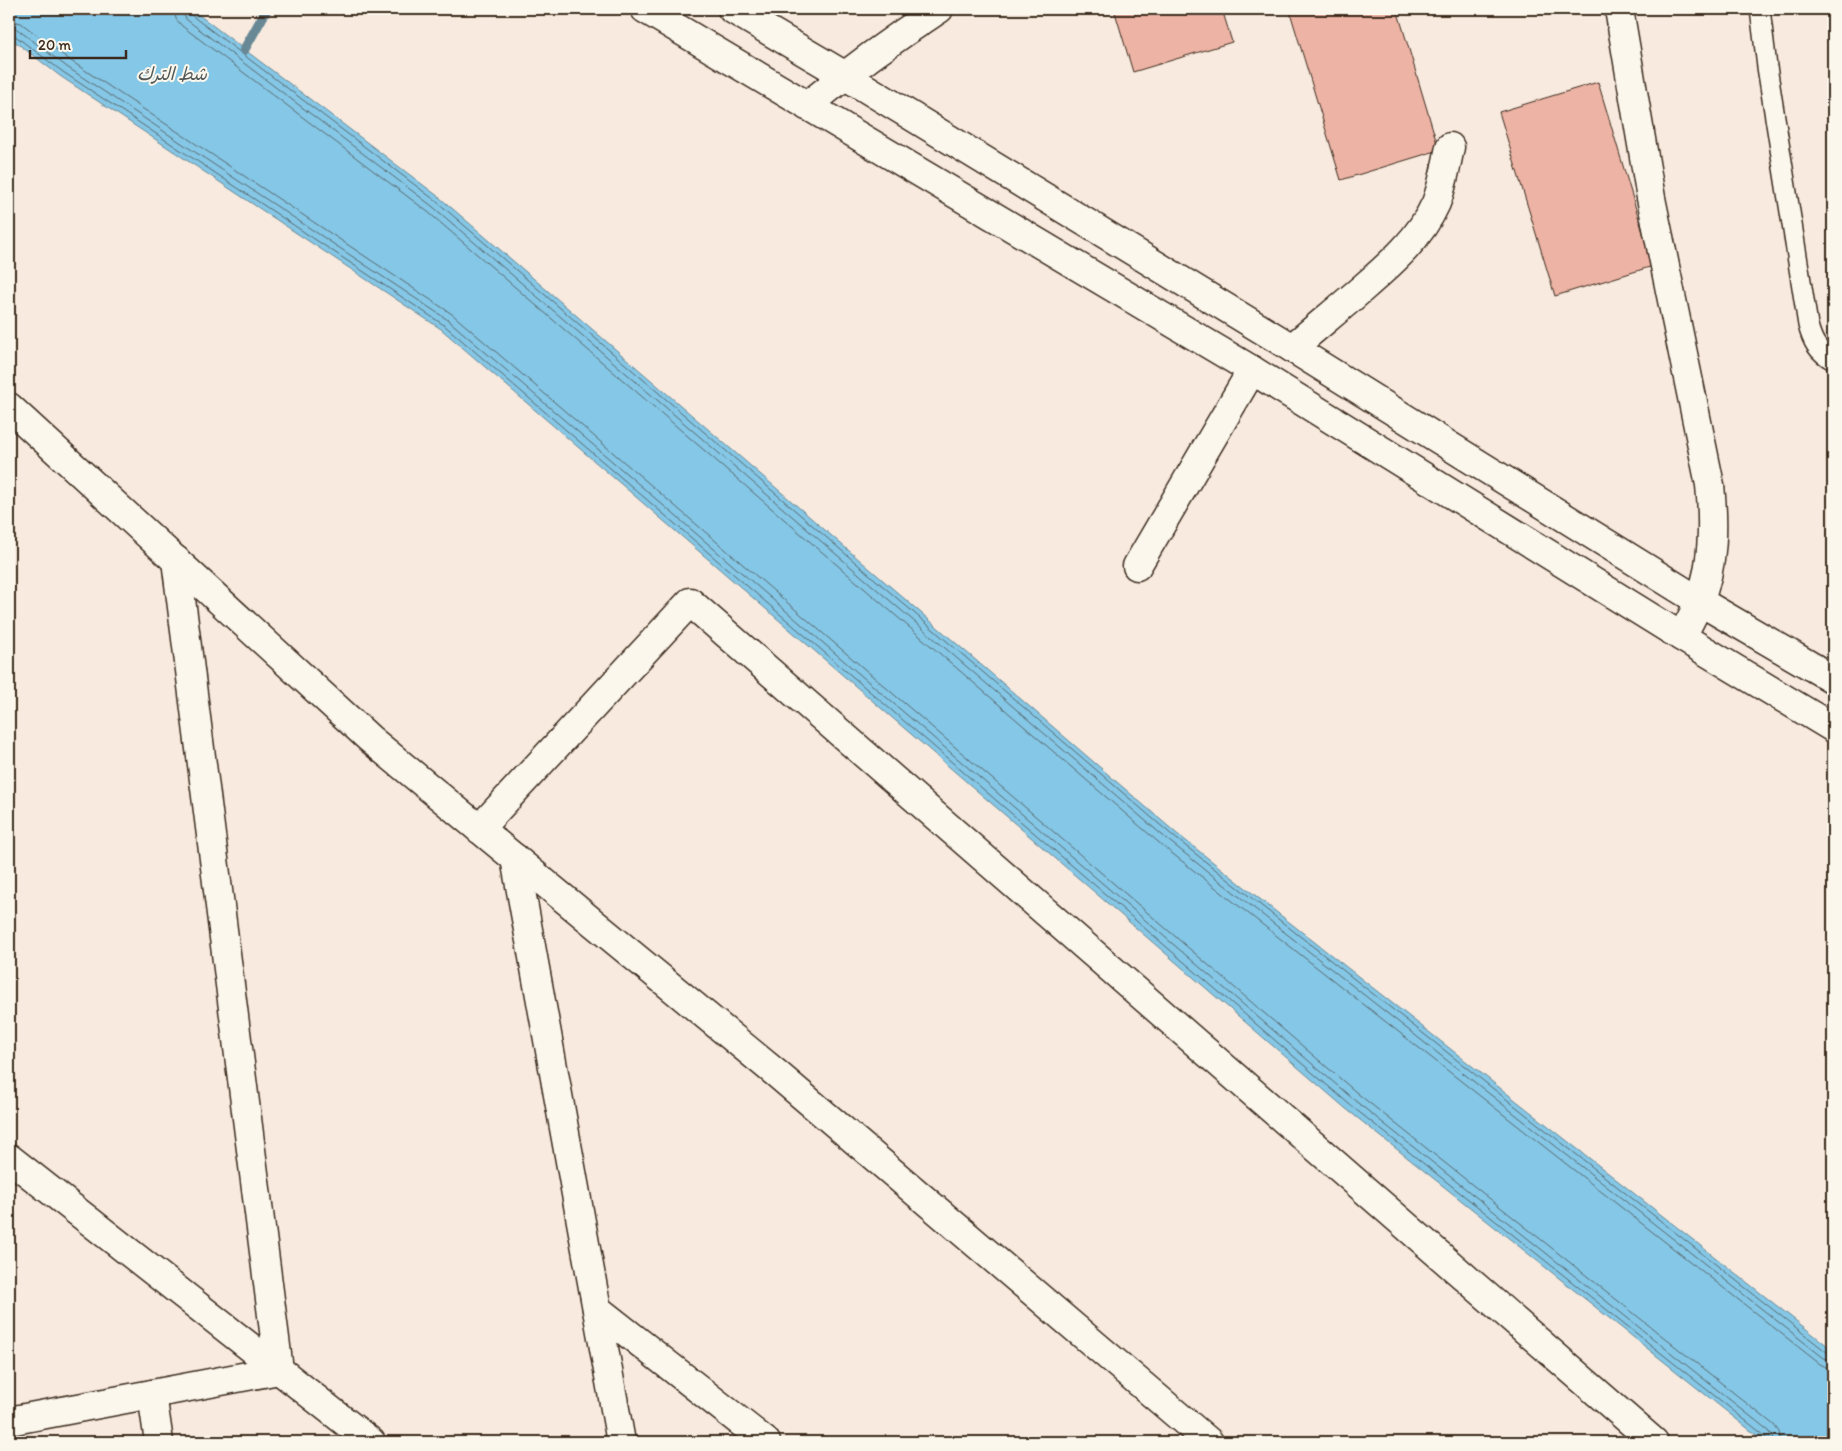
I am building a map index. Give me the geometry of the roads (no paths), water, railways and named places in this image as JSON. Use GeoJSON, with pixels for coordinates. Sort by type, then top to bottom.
{"type":"FeatureCollection","features":[{"type":"Feature","properties":{"kind":"street"},"geometry":{"type":"LineString","coordinates":[[645,9],[1252,370],[1682,637],[1833,728]]}},
{"type":"Feature","properties":{"kind":"street"},"geometry":{"type":"LineString","coordinates":[[732,9],[844,74],[1292,348],[1699,602],[1833,679]]}},
{"type":"Feature","properties":{"kind":"street"},"geometry":{"type":"LineString","coordinates":[[807,106],[844,74],[939,9]]}},
{"type":"Feature","properties":{"kind":"street"},"geometry":{"type":"LineString","coordinates":[[1619,9],[1652,198],[1710,485],[1713,518],[1710,560],[1699,602],[1682,637]]}},
{"type":"Feature","properties":{"kind":"street"},"geometry":{"type":"LineString","coordinates":[[1292,348],[1382,272],[1411,242],[1435,204],[1443,183],[1450,147]]}},
{"type":"Feature","properties":{"kind":"street"},"geometry":{"type":"LineString","coordinates":[[1137,566],[1252,370]]}},
{"type":"Feature","properties":{"kind":"street"},"geometry":{"type":"LineString","coordinates":[[9,407],[370,739],[777,1074],[1209,1442]]}},
{"type":"Feature","properties":{"kind":"street"},"geometry":{"type":"LineString","coordinates":[[176,560],[279,1370]]}},
{"type":"Feature","properties":{"kind":"street"},"geometry":{"type":"LineString","coordinates":[[479,829],[690,602],[1654,1442]]}},
{"type":"Feature","properties":{"kind":"street"},"geometry":{"type":"LineString","coordinates":[[515,858],[621,1442]]}},
{"type":"Feature","properties":{"kind":"street"},"geometry":{"type":"LineString","coordinates":[[10,1159],[279,1370],[344,1431],[371,1442]]}},
{"type":"Feature","properties":{"kind":"street"},"geometry":{"type":"LineString","coordinates":[[597,1310],[766,1442]]}},
{"type":"Feature","properties":{"kind":"street"},"geometry":{"type":"LineString","coordinates":[[9,1421],[279,1370]]}},
{"type":"Feature","properties":{"kind":"street"},"geometry":{"type":"LineString","coordinates":[[152,1394],[159,1442]]}},
{"type":"Feature","properties":{"kind":"lane"},"geometry":{"type":"LineString","coordinates":[[1760,9],[1767,67],[1808,325],[1811,337],[1817,348],[1833,360]]}},
{"type":"Feature","properties":{"kind":"water","name":"شط الترك"},"geometry":{"type":"Polygon","coordinates":[[[9,9],[191,9],[439,197],[1176,833],[1833,1350],[1833,1442],[1765,1442],[1345,1108],[441,329],[60,76],[9,37],[9,9]]]}},
{"type":"Feature","properties":{"kind":"waterway"},"geometry":{"type":"LineString","coordinates":[[244,50],[267,9]]}}]}
